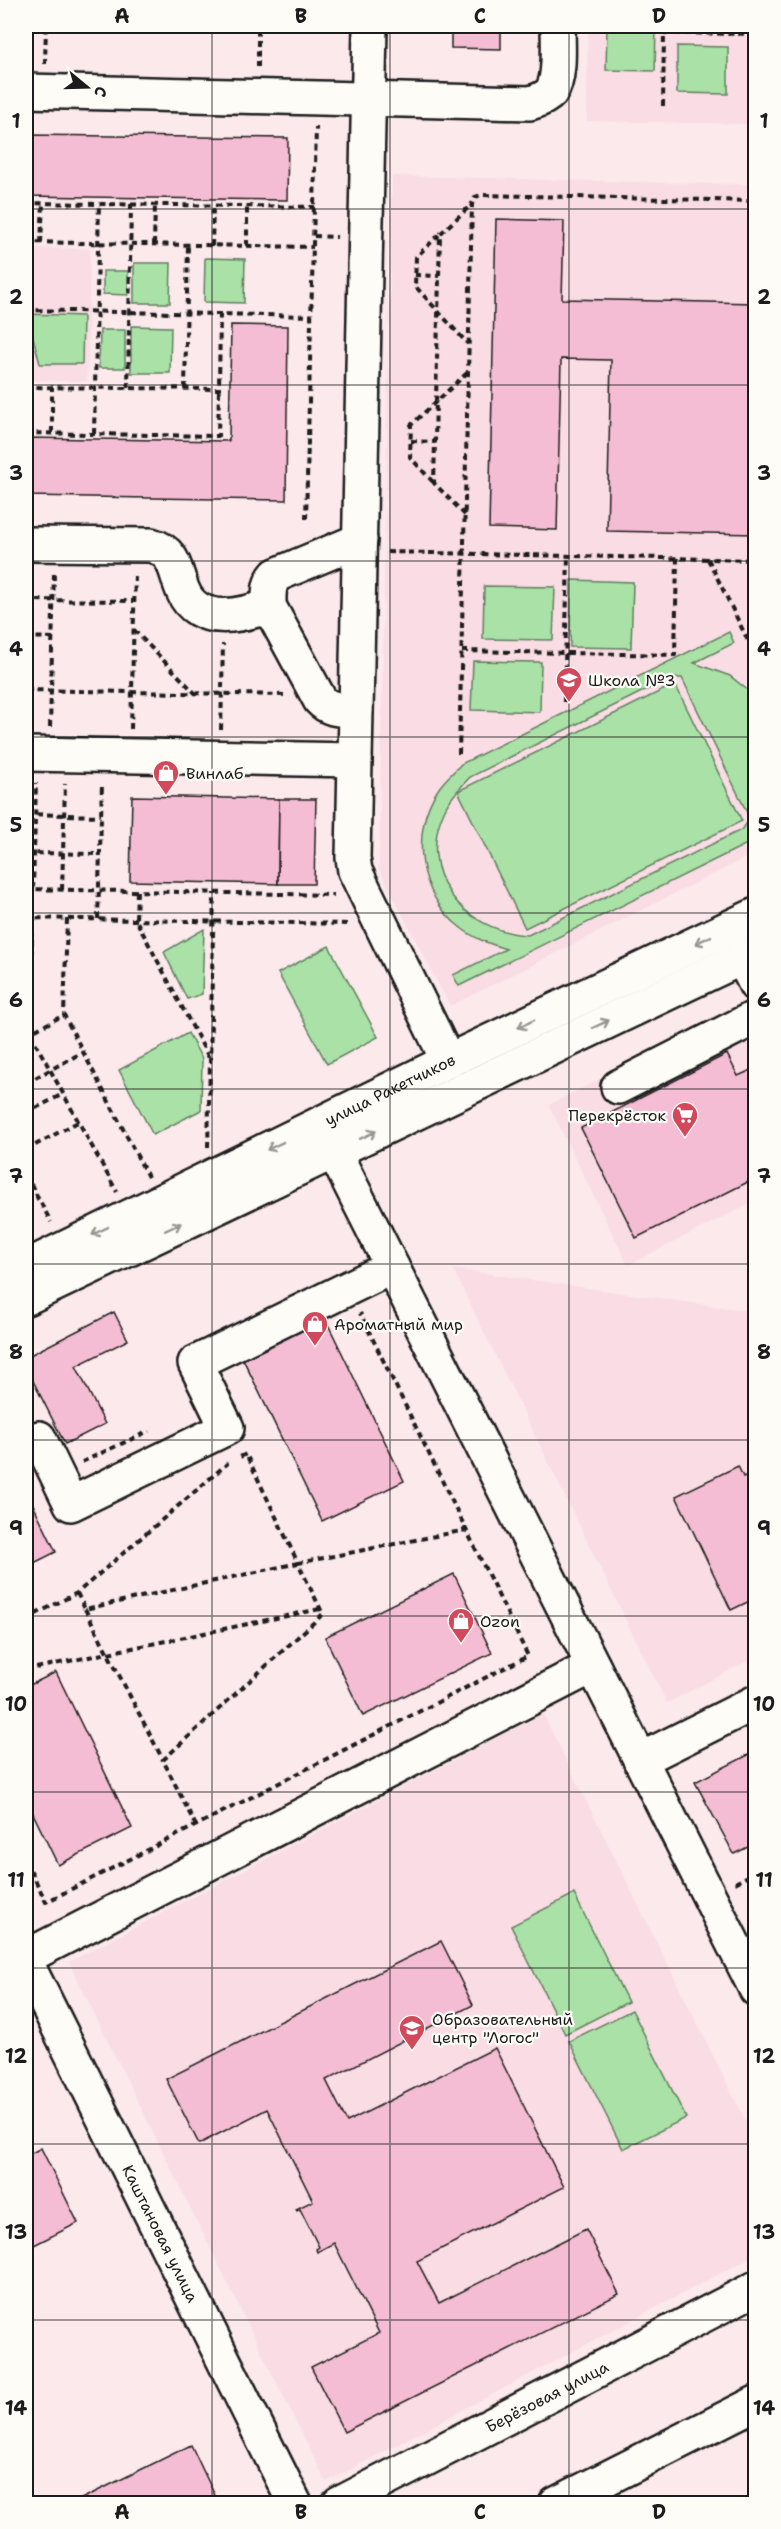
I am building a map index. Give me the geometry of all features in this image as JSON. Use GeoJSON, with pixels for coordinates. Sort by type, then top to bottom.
{"type":"FeatureCollection","features":[{"type":"Feature","properties":{"kind":"street"},"geometry":{"type":"LineString","coordinates":[[370,26],[368,99],[372,546],[356,710],[355,871],[448,1061]]}},
{"type":"Feature","properties":{"kind":"street"},"geometry":{"type":"LineString","coordinates":[[26,92],[530,103],[543,99],[551,92],[555,83],[558,26]]}},
{"type":"Feature","properties":{"kind":"street"},"geometry":{"type":"LineString","coordinates":[[40,544],[136,545],[162,548],[171,557],[183,594],[194,607],[207,614],[223,616],[252,612],[269,606]]}},
{"type":"Feature","properties":{"kind":"street"},"geometry":{"type":"LineString","coordinates":[[356,710],[335,709],[326,706],[320,700],[269,606],[271,581],[276,575],[372,546]]}},
{"type":"Feature","properties":{"kind":"street"},"geometry":{"type":"LineString","coordinates":[[44,767],[130,756],[355,760]]}},
{"type":"Feature","properties":{"kind":"street","name":"улица Ракетчиков"},"geometry":{"type":"LineString","coordinates":[[26,1298],[327,1137],[448,1061],[756,915]]}},
{"type":"Feature","properties":{"kind":"street","name":"улица Ракетчиков"},"geometry":{"type":"LineString","coordinates":[[26,1267],[327,1137],[751,964]]}},
{"type":"Feature","properties":{"kind":"street"},"geometry":{"type":"LineString","coordinates":[[618,1087],[756,1017]]}},
{"type":"Feature","properties":{"kind":"street"},"geometry":{"type":"LineString","coordinates":[[327,1137],[756,1989]]}},
{"type":"Feature","properties":{"kind":"street"},"geometry":{"type":"LineString","coordinates":[[26,1444],[39,1438],[71,1504],[227,1428],[195,1363],[392,1267]]}},
{"type":"Feature","properties":{"kind":"street"},"geometry":{"type":"LineString","coordinates":[[26,1958],[593,1666]]}},
{"type":"Feature","properties":{"kind":"street"},"geometry":{"type":"LineString","coordinates":[[640,1760],[756,1702]]}},
{"type":"Feature","properties":{"kind":"street","name":"Каштановая улица"},"geometry":{"type":"LineString","coordinates":[[26,1962],[295,2504]]}},
{"type":"Feature","properties":{"kind":"street","name":"Берёзовая улица"},"geometry":{"type":"LineString","coordinates":[[339,2504],[756,2288]]}},
{"type":"Feature","properties":{"kind":"street"},"geometry":{"type":"LineString","coordinates":[[556,2504],[756,2403]]}},
{"type":"Feature","properties":{"kind":"path"},"geometry":{"type":"LineString","coordinates":[[663,106],[664,26]]}},
{"type":"Feature","properties":{"kind":"path"},"geometry":{"type":"LineString","coordinates":[[687,26],[687,33]]}},
{"type":"Feature","properties":{"kind":"path"},"geometry":{"type":"LineString","coordinates":[[664,33],[756,34]]}},
{"type":"Feature","properties":{"kind":"path"},"geometry":{"type":"LineString","coordinates":[[755,108],[756,102]]}},
{"type":"Feature","properties":{"kind":"path"},"geometry":{"type":"LineString","coordinates":[[306,519],[316,119]]}},
{"type":"Feature","properties":{"kind":"path"},"geometry":{"type":"LineString","coordinates":[[459,754],[472,204],[475,197],[482,195],[756,201]]}},
{"type":"Feature","properties":{"kind":"path"},"geometry":{"type":"LineString","coordinates":[[26,202],[315,207]]}},
{"type":"Feature","properties":{"kind":"path"},"geometry":{"type":"LineString","coordinates":[[42,243],[43,203]]}},
{"type":"Feature","properties":{"kind":"path"},"geometry":{"type":"LineString","coordinates":[[94,434],[99,203]]}},
{"type":"Feature","properties":{"kind":"path"},"geometry":{"type":"LineString","coordinates":[[129,388],[131,204]]}},
{"type":"Feature","properties":{"kind":"path"},"geometry":{"type":"LineString","coordinates":[[154,245],[155,204]]}},
{"type":"Feature","properties":{"kind":"path"},"geometry":{"type":"LineString","coordinates":[[469,344],[415,286],[415,275],[416,257],[472,204]]}},
{"type":"Feature","properties":{"kind":"path"},"geometry":{"type":"LineString","coordinates":[[212,246],[213,205]]}},
{"type":"Feature","properties":{"kind":"path"},"geometry":{"type":"LineString","coordinates":[[246,246],[248,206]]}},
{"type":"Feature","properties":{"kind":"path"},"geometry":{"type":"LineString","coordinates":[[434,483],[440,234]]}},
{"type":"Feature","properties":{"kind":"path"},"geometry":{"type":"LineString","coordinates":[[314,236],[338,237]]}},
{"type":"Feature","properties":{"kind":"path"},"geometry":{"type":"LineString","coordinates":[[26,242],[313,247]]}},
{"type":"Feature","properties":{"kind":"path"},"geometry":{"type":"LineString","coordinates":[[185,389],[188,245]]}},
{"type":"Feature","properties":{"kind":"path"},"geometry":{"type":"LineString","coordinates":[[415,275],[439,276]]}},
{"type":"Feature","properties":{"kind":"path"},"geometry":{"type":"LineString","coordinates":[[26,310],[312,316]]}},
{"type":"Feature","properties":{"kind":"path"},"geometry":{"type":"LineString","coordinates":[[26,433],[218,436],[220,314]]}},
{"type":"Feature","properties":{"kind":"path"},"geometry":{"type":"LineString","coordinates":[[465,515],[410,457],[411,425],[468,372]]}},
{"type":"Feature","properties":{"kind":"path"},"geometry":{"type":"LineString","coordinates":[[26,387],[219,390]]}},
{"type":"Feature","properties":{"kind":"path"},"geometry":{"type":"LineString","coordinates":[[52,387],[52,433]]}},
{"type":"Feature","properties":{"kind":"path"},"geometry":{"type":"LineString","coordinates":[[411,441],[435,441]]}},
{"type":"Feature","properties":{"kind":"path"},"geometry":{"type":"LineString","coordinates":[[33,889],[35,814],[44,767],[51,690],[54,600],[40,544]]}},
{"type":"Feature","properties":{"kind":"path"},"geometry":{"type":"LineString","coordinates":[[130,756],[136,545]]}},
{"type":"Feature","properties":{"kind":"path"},"geometry":{"type":"LineString","coordinates":[[372,546],[464,554],[756,560]]}},
{"type":"Feature","properties":{"kind":"path"},"geometry":{"type":"LineString","coordinates":[[564,702],[568,556]]}},
{"type":"Feature","properties":{"kind":"path"},"geometry":{"type":"LineString","coordinates":[[462,651],[675,655],[677,558]]}},
{"type":"Feature","properties":{"kind":"path"},"geometry":{"type":"LineString","coordinates":[[708,559],[756,657]]}},
{"type":"Feature","properties":{"kind":"path"},"geometry":{"type":"LineString","coordinates":[[26,600],[134,601]]}},
{"type":"Feature","properties":{"kind":"path"},"geometry":{"type":"LineString","coordinates":[[220,758],[223,616]]}},
{"type":"Feature","properties":{"kind":"path"},"geometry":{"type":"LineString","coordinates":[[134,630],[195,693]]}},
{"type":"Feature","properties":{"kind":"path"},"geometry":{"type":"LineString","coordinates":[[26,637],[53,638]]}},
{"type":"Feature","properties":{"kind":"path"},"geometry":{"type":"LineString","coordinates":[[26,690],[287,694]]}},
{"type":"Feature","properties":{"kind":"path"},"geometry":{"type":"LineString","coordinates":[[44,767],[64,815],[62,890]]}},
{"type":"Feature","properties":{"kind":"path"},"geometry":{"type":"LineString","coordinates":[[98,919],[102,780]]}},
{"type":"Feature","properties":{"kind":"path"},"geometry":{"type":"LineString","coordinates":[[26,814],[101,816]]}},
{"type":"Feature","properties":{"kind":"path"},"geometry":{"type":"LineString","coordinates":[[26,853],[100,854]]}},
{"type":"Feature","properties":{"kind":"path"},"geometry":{"type":"LineString","coordinates":[[26,889],[339,895]]}},
{"type":"Feature","properties":{"kind":"path"},"geometry":{"type":"LineString","coordinates":[[137,891],[136,920],[210,1060]]}},
{"type":"Feature","properties":{"kind":"path"},"geometry":{"type":"LineString","coordinates":[[207,1148],[214,892]]}},
{"type":"Feature","properties":{"kind":"path"},"geometry":{"type":"LineString","coordinates":[[26,918],[353,924]]}},
{"type":"Feature","properties":{"kind":"path"},"geometry":{"type":"LineString","coordinates":[[32,918],[28,1034],[121,1200]]}},
{"type":"Feature","properties":{"kind":"path"},"geometry":{"type":"LineString","coordinates":[[67,919],[64,1015],[152,1186]]}},
{"type":"Feature","properties":{"kind":"path"},"geometry":{"type":"LineString","coordinates":[[28,1034],[64,1015]]}},
{"type":"Feature","properties":{"kind":"path"},"geometry":{"type":"LineString","coordinates":[[26,1083],[83,1052]]}},
{"type":"Feature","properties":{"kind":"path"},"geometry":{"type":"LineString","coordinates":[[26,1113],[63,1094]]}},
{"type":"Feature","properties":{"kind":"path"},"geometry":{"type":"LineString","coordinates":[[26,1150],[78,1122]]}},
{"type":"Feature","properties":{"kind":"path"},"geometry":{"type":"LineString","coordinates":[[26,1175],[56,1232]]}},
{"type":"Feature","properties":{"kind":"path"},"geometry":{"type":"LineString","coordinates":[[26,1203],[38,1198]]}},
{"type":"Feature","properties":{"kind":"path"},"geometry":{"type":"LineString","coordinates":[[26,1861],[46,1902],[528,1656],[348,1288]]}},
{"type":"Feature","properties":{"kind":"path"},"geometry":{"type":"LineString","coordinates":[[26,1619],[77,1593],[224,1465],[246,1454],[323,1614],[163,1760]]}},
{"type":"Feature","properties":{"kind":"path"},"geometry":{"type":"LineString","coordinates":[[84,1609],[466,1530]]}},
{"type":"Feature","properties":{"kind":"path"},"geometry":{"type":"LineString","coordinates":[[77,1593],[196,1826]]}},
{"type":"Feature","properties":{"kind":"path"},"geometry":{"type":"LineString","coordinates":[[26,1670],[320,1609]]}},
{"type":"Feature","properties":{"kind":"path"},"geometry":{"type":"LineString","coordinates":[[727,1887],[756,1872]]}},
{"type":"Feature","properties":{"kind":"shaded area"},"geometry":{"type":"Polygon","coordinates":[[[588,26],[755,26],[755,124],[587,121],[588,26]]]}},
{"type":"Feature","properties":{"kind":"shaded area","name":"Школа №3"},"geometry":{"type":"Polygon","coordinates":[[[392,176],[755,185],[755,853],[450,1006],[379,869],[392,176]]]}},
{"type":"Feature","properties":{"kind":"shaded area"},"geometry":{"type":"Polygon","coordinates":[[[26,248],[90,249],[87,381],[26,380],[26,248]]]}},
{"type":"Feature","properties":{"kind":"shaded area"},"geometry":{"type":"Polygon","coordinates":[[[742,1008],[755,1035],[755,1201],[628,1265],[549,1105],[742,1008]]]}},
{"type":"Feature","properties":{"kind":"shaded area"},"geometry":{"type":"Polygon","coordinates":[[[453,1269],[755,1312],[755,1657],[667,1703],[453,1269]]]}},
{"type":"Feature","properties":{"kind":"shaded area","name":"Образовательный центр \"Логос\""},"geometry":{"type":"Polygon","coordinates":[[[543,1714],[755,2140],[755,2255],[326,2482],[69,1962],[543,1714]]]}},
{"type":"Feature","properties":{"kind":"green space"},"geometry":{"type":"Polygon","coordinates":[[[607,26],[656,26],[655,71],[606,70],[607,26]]]}},
{"type":"Feature","properties":{"kind":"green space"},"geometry":{"type":"Polygon","coordinates":[[[677,46],[728,47],[728,94],[677,93],[677,46]]]}},
{"type":"Feature","properties":{"kind":"green space"},"geometry":{"type":"Polygon","coordinates":[[[205,258],[245,259],[244,303],[204,302],[205,258]]]}},
{"type":"Feature","properties":{"kind":"green space"},"geometry":{"type":"Polygon","coordinates":[[[134,263],[171,263],[170,303],[134,303],[134,263]]]}},
{"type":"Feature","properties":{"kind":"green space"},"geometry":{"type":"Polygon","coordinates":[[[103,271],[128,271],[128,295],[103,294],[103,271]]]}},
{"type":"Feature","properties":{"kind":"green space"},"geometry":{"type":"Polygon","coordinates":[[[27,314],[83,316],[82,364],[40,364],[27,314]]]}},
{"type":"Feature","properties":{"kind":"green space"},"geometry":{"type":"Polygon","coordinates":[[[131,326],[171,327],[170,373],[131,373],[131,326]]]}},
{"type":"Feature","properties":{"kind":"green space"},"geometry":{"type":"Polygon","coordinates":[[[100,330],[125,330],[125,368],[99,368],[100,330]]]}},
{"type":"Feature","properties":{"kind":"green space"},"geometry":{"type":"Polygon","coordinates":[[[571,580],[633,582],[631,648],[570,647],[571,580]]]}},
{"type":"Feature","properties":{"kind":"green space"},"geometry":{"type":"Polygon","coordinates":[[[484,586],[555,587],[553,640],[483,639],[484,586]]]}},
{"type":"Feature","properties":{"kind":"green space"},"geometry":{"type":"Polygon","coordinates":[[[729,632],[734,643],[694,663],[730,676],[755,696],[755,840],[459,986],[453,975],[506,949],[488,943],[461,928],[446,915],[427,881],[421,843],[424,824],[430,805],[441,785],[461,764],[729,632]],[[670,678],[470,777],[445,809],[437,832],[436,855],[441,876],[451,894],[465,910],[484,923],[505,931],[528,935],[741,830],[750,819],[682,678],[670,678]]]}},
{"type":"Feature","properties":{"kind":"green space"},"geometry":{"type":"Polygon","coordinates":[[[473,661],[541,662],[540,712],[471,710],[473,661]]]}},
{"type":"Feature","properties":{"kind":"green space"},"geometry":{"type":"Polygon","coordinates":[[[675,684],[742,821],[525,928],[458,791],[675,684]]]}},
{"type":"Feature","properties":{"kind":"green space"},"geometry":{"type":"Polygon","coordinates":[[[204,929],[202,994],[187,999],[164,952],[204,929]]]}},
{"type":"Feature","properties":{"kind":"green space"},"geometry":{"type":"Polygon","coordinates":[[[329,946],[378,1037],[327,1064],[278,973],[329,946]]]}},
{"type":"Feature","properties":{"kind":"green space"},"geometry":{"type":"Polygon","coordinates":[[[188,1033],[202,1059],[201,1110],[153,1135],[119,1070],[188,1033]]]}},
{"type":"Feature","properties":{"kind":"green space"},"geometry":{"type":"Polygon","coordinates":[[[574,1894],[628,2002],[565,2034],[511,1926],[574,1894]]]}},
{"type":"Feature","properties":{"kind":"green space"},"geometry":{"type":"Polygon","coordinates":[[[632,2010],[686,2118],[623,2149],[569,2041],[632,2010]]]}},
{"type":"Feature","properties":{"kind":"building"},"geometry":{"type":"Polygon","coordinates":[[[451,26],[501,26],[501,49],[451,48],[451,26]]]}},
{"type":"Feature","properties":{"kind":"building"},"geometry":{"type":"Polygon","coordinates":[[[26,135],[288,138],[287,200],[26,196],[26,135]]]}},
{"type":"Feature","properties":{"kind":"building"},"geometry":{"type":"Polygon","coordinates":[[[496,219],[564,221],[562,299],[756,303],[756,534],[607,531],[611,360],[561,359],[557,530],[489,528],[496,219]]]}},
{"type":"Feature","properties":{"kind":"building"},"geometry":{"type":"Polygon","coordinates":[[[231,325],[288,326],[286,500],[26,496],[26,438],[229,441],[231,325]]]}},
{"type":"Feature","properties":{"kind":"building"},"geometry":{"type":"Polygon","coordinates":[[[132,796],[279,799],[278,884],[130,881],[132,796]]]}},
{"type":"Feature","properties":{"kind":"building"},"geometry":{"type":"Polygon","coordinates":[[[279,799],[316,799],[314,884],[278,884],[279,799]]]}},
{"type":"Feature","properties":{"kind":"building"},"geometry":{"type":"Polygon","coordinates":[[[727,1054],[738,1076],[756,1068],[756,1178],[636,1238],[581,1128],[727,1054]]]}},
{"type":"Feature","properties":{"kind":"building"},"geometry":{"type":"Polygon","coordinates":[[[114,1312],[128,1340],[76,1366],[105,1424],[65,1444],[26,1367],[26,1357],[114,1312]]]}},
{"type":"Feature","properties":{"kind":"building"},"geometry":{"type":"Polygon","coordinates":[[[324,1316],[404,1481],[322,1521],[242,1357],[324,1316]]]}},
{"type":"Feature","properties":{"kind":"building"},"geometry":{"type":"Polygon","coordinates":[[[738,1466],[743,1477],[756,1471],[756,1598],[731,1610],[676,1496],[738,1466]]]}},
{"type":"Feature","properties":{"kind":"building"},"geometry":{"type":"Polygon","coordinates":[[[26,1490],[56,1552],[26,1567],[26,1490]]]}},
{"type":"Feature","properties":{"kind":"building"},"geometry":{"type":"Polygon","coordinates":[[[454,1574],[492,1653],[363,1716],[325,1637],[454,1574]]]}},
{"type":"Feature","properties":{"kind":"building"},"geometry":{"type":"Polygon","coordinates":[[[56,1672],[132,1828],[58,1865],[26,1799],[26,1687],[56,1672]]]}},
{"type":"Feature","properties":{"kind":"building"},"geometry":{"type":"Polygon","coordinates":[[[756,1751],[756,1843],[734,1854],[695,1782],[756,1751]]]}},
{"type":"Feature","properties":{"kind":"building"},"geometry":{"type":"Polygon","coordinates":[[[441,1941],[473,2005],[326,2080],[347,2122],[495,2048],[564,2187],[417,2261],[439,2303],[586,2229],[619,2294],[344,2432],[311,2367],[379,2333],[334,2243],[317,2252],[316,2249],[319,2247],[300,2209],[297,2211],[296,2209],[313,2201],[267,2109],[199,2144],[166,2079],[441,1941]]]}},
{"type":"Feature","properties":{"kind":"building"},"geometry":{"type":"Polygon","coordinates":[[[41,2148],[78,2223],[26,2249],[26,2156],[41,2148]]]}},
{"type":"Feature","properties":{"kind":"building"},"geometry":{"type":"Polygon","coordinates":[[[191,2445],[219,2504],[71,2504],[191,2445]]]}},
{"type":"Feature","properties":{"kind":"place","name":"Школа №3"},"geometry":{"type":"Point","coordinates":[569,703]}},
{"type":"Feature","properties":{"kind":"place","name":"Винлаб"},"geometry":{"type":"Point","coordinates":[166,796]}},
{"type":"Feature","properties":{"kind":"place","name":"Перекрёсток"},"geometry":{"type":"Point","coordinates":[685,1138]}},
{"type":"Feature","properties":{"kind":"place","name":"Ароматный мир"},"geometry":{"type":"Point","coordinates":[315,1347]}},
{"type":"Feature","properties":{"kind":"place","name":"Ozon"},"geometry":{"type":"Point","coordinates":[461,1644]}},
{"type":"Feature","properties":{"kind":"place","name":"Образовательный центр \"Логос\""},"geometry":{"type":"Point","coordinates":[412,2051]}}]}
